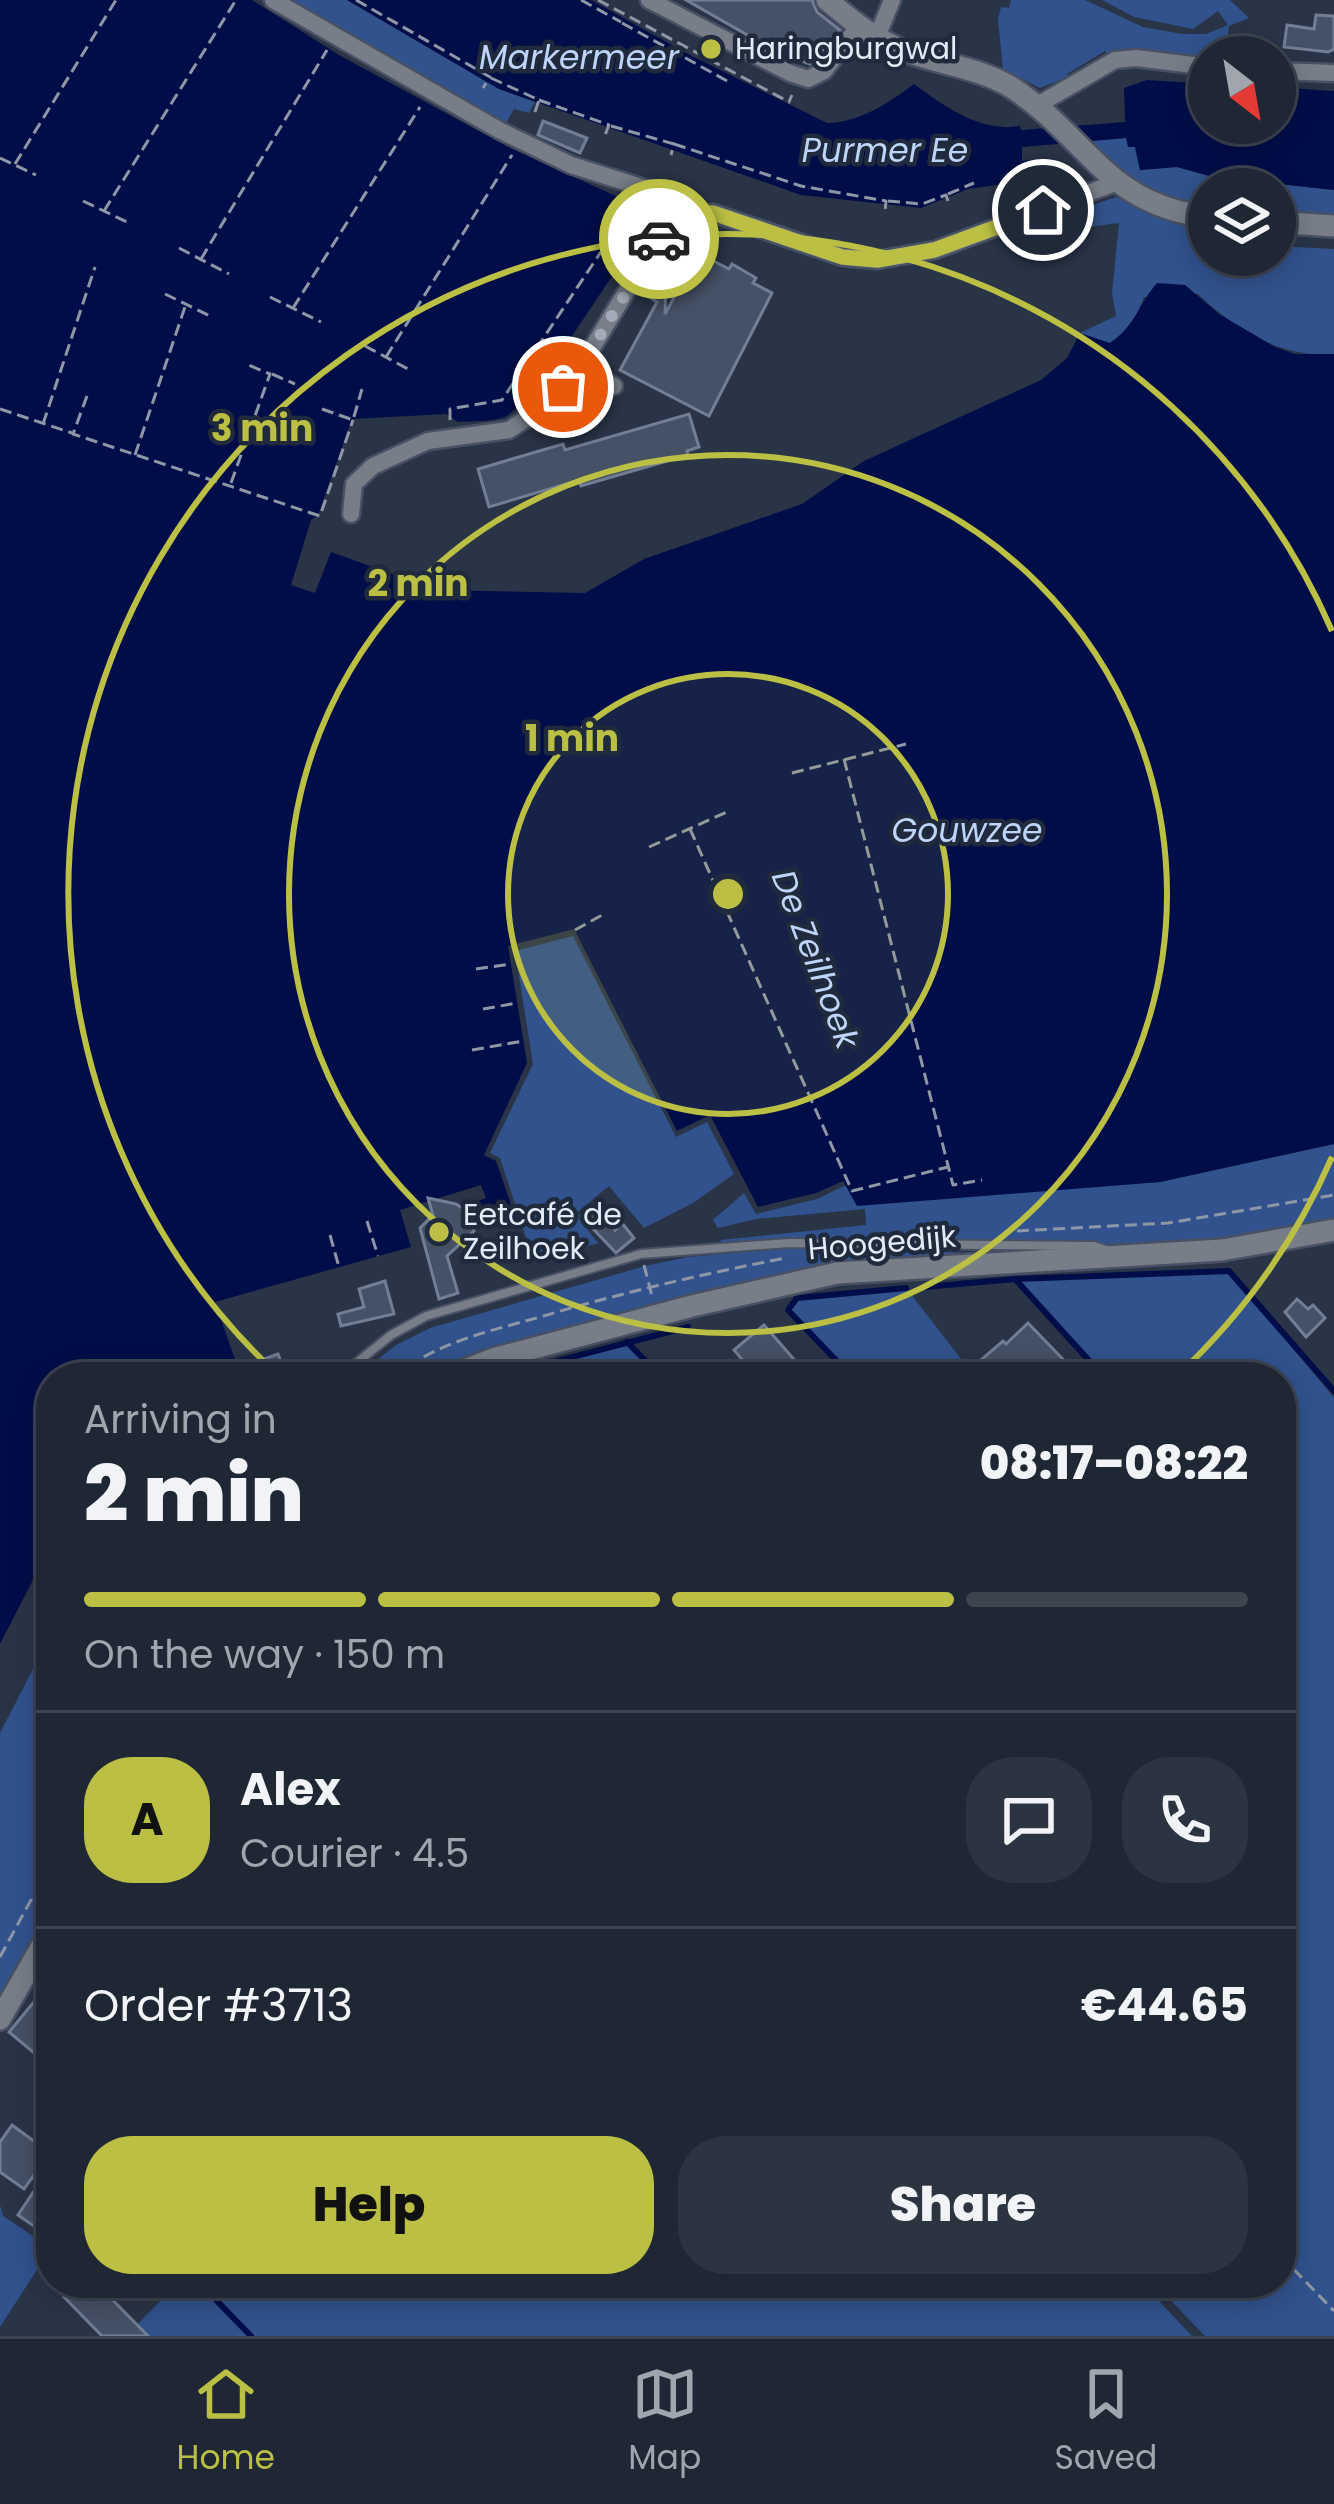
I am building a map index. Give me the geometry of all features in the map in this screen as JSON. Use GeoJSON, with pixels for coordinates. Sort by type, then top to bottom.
{"type":"FeatureCollection","features":[{"type":"Feature","properties":{"kind":"street"},"geometry":{"type":"LineString","coordinates":[[273,0],[499,130],[571,165],[676,198],[688,214]]}},
{"type":"Feature","properties":{"kind":"street"},"geometry":{"type":"LineString","coordinates":[[649,0],[808,79],[868,32],[892,0]]}},
{"type":"Feature","properties":{"kind":"street"},"geometry":{"type":"LineString","coordinates":[[827,0],[899,49],[1006,85],[1036,106],[1115,183],[1154,205],[1188,212]]}},
{"type":"Feature","properties":{"kind":"street"},"geometry":{"type":"LineString","coordinates":[[1036,106],[1115,60],[1188,64]]}},
{"type":"Feature","properties":{"kind":"street"},"geometry":{"type":"LineString","coordinates":[[1296,72],[1334,73]]}},
{"type":"Feature","properties":{"kind":"street"},"geometry":{"type":"LineString","coordinates":[[351,514],[355,484],[373,466],[428,440],[509,430],[545,406],[580,368],[663,231],[688,214],[713,213],[842,257],[877,260],[934,250],[1115,183]]}},
{"type":"Feature","properties":{"kind":"street"},"geometry":{"type":"LineString","coordinates":[[1296,223],[1334,226]]}},
{"type":"Feature","properties":{"kind":"street"},"geometry":{"type":"LineString","coordinates":[[580,368],[614,386]]}},
{"type":"Feature","properties":{"kind":"street","name":"Hoogedijk"},"geometry":{"type":"LineString","coordinates":[[485,1362],[837,1273],[1222,1250],[1334,1230]]}},
{"type":"Feature","properties":{"kind":"street"},"geometry":{"type":"LineString","coordinates":[[0,2019],[36,1956]]}},
{"type":"Feature","properties":{"kind":"lane"},"geometry":{"type":"LineString","coordinates":[[358,1362],[391,1335],[427,1316],[641,1254],[832,1243],[1094,1246],[1130,1257]]}},
{"type":"Feature","properties":{"kind":"path"},"geometry":{"type":"LineString","coordinates":[[15,164],[116,0]]}},
{"type":"Feature","properties":{"kind":"path"},"geometry":{"type":"LineString","coordinates":[[104,211],[236,0]]}},
{"type":"Feature","properties":{"kind":"path"},"geometry":{"type":"LineString","coordinates":[[356,0],[539,100],[801,186],[922,204],[947,198],[974,183]]}},
{"type":"Feature","properties":{"kind":"path"},"geometry":{"type":"LineString","coordinates":[[580,0],[729,82]]}},
{"type":"Feature","properties":{"kind":"path"},"geometry":{"type":"LineString","coordinates":[[598,0],[788,102],[793,94]]}},
{"type":"Feature","properties":{"kind":"path"},"geometry":{"type":"LineString","coordinates":[[622,23],[626,16]]}},
{"type":"Feature","properties":{"kind":"path"},"geometry":{"type":"LineString","coordinates":[[201,259],[328,48]]}},
{"type":"Feature","properties":{"kind":"path"},"geometry":{"type":"LineString","coordinates":[[483,88],[490,77]]}},
{"type":"Feature","properties":{"kind":"path"},"geometry":{"type":"LineString","coordinates":[[293,308],[427,96]]}},
{"type":"Feature","properties":{"kind":"path"},"geometry":{"type":"LineString","coordinates":[[535,112],[539,100]]}},
{"type":"Feature","properties":{"kind":"path"},"geometry":{"type":"LineString","coordinates":[[605,135],[609,125]]}},
{"type":"Feature","properties":{"kind":"path"},"geometry":{"type":"LineString","coordinates":[[671,155],[674,144]]}},
{"type":"Feature","properties":{"kind":"path"},"geometry":{"type":"LineString","coordinates":[[386,357],[517,146]]}},
{"type":"Feature","properties":{"kind":"path"},"geometry":{"type":"LineString","coordinates":[[0,158],[36,175]]}},
{"type":"Feature","properties":{"kind":"path"},"geometry":{"type":"LineString","coordinates":[[82,201],[128,223]]}},
{"type":"Feature","properties":{"kind":"path"},"geometry":{"type":"LineString","coordinates":[[885,212],[886,201]]}},
{"type":"Feature","properties":{"kind":"path"},"geometry":{"type":"LineString","coordinates":[[450,426],[450,410],[502,400],[629,210]]}},
{"type":"Feature","properties":{"kind":"path"},"geometry":{"type":"LineString","coordinates":[[179,248],[230,274]]}},
{"type":"Feature","properties":{"kind":"path"},"geometry":{"type":"LineString","coordinates":[[43,424],[94,267]]}},
{"type":"Feature","properties":{"kind":"path"},"geometry":{"type":"LineString","coordinates":[[165,294],[210,316]]}},
{"type":"Feature","properties":{"kind":"path"},"geometry":{"type":"LineString","coordinates":[[270,297],[321,322]]}},
{"type":"Feature","properties":{"kind":"path"},"geometry":{"type":"LineString","coordinates":[[135,455],[186,304]]}},
{"type":"Feature","properties":{"kind":"path"},"geometry":{"type":"LineString","coordinates":[[365,346],[408,369]]}},
{"type":"Feature","properties":{"kind":"path"},"geometry":{"type":"LineString","coordinates":[[246,364],[295,383]]}},
{"type":"Feature","properties":{"kind":"path"},"geometry":{"type":"LineString","coordinates":[[230,486],[270,374]]}},
{"type":"Feature","properties":{"kind":"path"},"geometry":{"type":"LineString","coordinates":[[0,410],[320,516],[362,389]]}},
{"type":"Feature","properties":{"kind":"path"},"geometry":{"type":"LineString","coordinates":[[73,434],[87,396]]}},
{"type":"Feature","properties":{"kind":"path"},"geometry":{"type":"LineString","coordinates":[[322,409],[353,420]]}},
{"type":"Feature","properties":{"kind":"path"},"geometry":{"type":"LineString","coordinates":[[400,591],[405,576]]}},
{"type":"Feature","properties":{"kind":"path"},"geometry":{"type":"LineString","coordinates":[[792,773],[906,744]]}},
{"type":"Feature","properties":{"kind":"path"},"geometry":{"type":"LineString","coordinates":[[844,759],[953,1185],[982,1180]]}},
{"type":"Feature","properties":{"kind":"path"},"geometry":{"type":"LineString","coordinates":[[650,847],[729,811]]}},
{"type":"Feature","properties":{"kind":"path"},"geometry":{"type":"LineString","coordinates":[[690,829],[852,1190],[948,1167]]}},
{"type":"Feature","properties":{"kind":"path"},"geometry":{"type":"LineString","coordinates":[[575,930],[604,914]]}},
{"type":"Feature","properties":{"kind":"path"},"geometry":{"type":"LineString","coordinates":[[476,969],[511,964]]}},
{"type":"Feature","properties":{"kind":"path"},"geometry":{"type":"LineString","coordinates":[[483,1009],[517,1003]]}},
{"type":"Feature","properties":{"kind":"path"},"geometry":{"type":"LineString","coordinates":[[472,1050],[523,1041]]}},
{"type":"Feature","properties":{"kind":"path"},"geometry":{"type":"LineString","coordinates":[[367,1221],[378,1256]]}},
{"type":"Feature","properties":{"kind":"path"},"geometry":{"type":"LineString","coordinates":[[330,1234],[339,1267]]}},
{"type":"Feature","properties":{"kind":"path"},"geometry":{"type":"LineString","coordinates":[[645,1266],[657,1315]]}},
{"type":"Feature","properties":{"kind":"path"},"geometry":{"type":"LineString","coordinates":[[0,1958],[36,1891]]}},
{"type":"Feature","properties":{"kind":"path"},"geometry":{"type":"LineString","coordinates":[[1296,2272],[1334,2311]]}},
{"type":"Feature","properties":{"kind":"shaded area"},"geometry":{"type":"Polygon","coordinates":[[[278,0],[347,0],[499,89],[535,102],[529,113],[514,109],[504,127],[278,0]]]}},
{"type":"Feature","properties":{"kind":"shaded area"},"geometry":{"type":"Polygon","coordinates":[[[1011,0],[1085,0],[1143,27],[1182,34],[1206,34],[1228,25],[1218,11],[1193,29],[1134,17],[1102,0],[1230,0],[1249,18],[1229,26],[1228,36],[1188,36],[1188,57],[1105,51],[1068,77],[1040,88],[1003,69],[998,19],[1001,7],[1009,8],[1011,0]]]}},
{"type":"Feature","properties":{"kind":"shaded area"},"geometry":{"type":"Polygon","coordinates":[[[1127,138],[1135,147],[1140,170],[1188,170],[1188,203],[1130,176],[1090,141],[1127,138]]]}},
{"type":"Feature","properties":{"kind":"shaded area"},"geometry":{"type":"Polygon","coordinates":[[[1296,186],[1334,190],[1334,217],[1296,215],[1296,186]]]}},
{"type":"Feature","properties":{"kind":"shaded area"},"geometry":{"type":"Polygon","coordinates":[[[1116,197],[1188,223],[1188,276],[1296,276],[1296,247],[1334,249],[1334,354],[1295,351],[1260,339],[1198,294],[1144,297],[1131,329],[1110,344],[1080,333],[1116,316],[1112,293],[1119,223],[1036,234],[1033,226],[1116,197]]]}},
{"type":"Feature","properties":{"kind":"shaded area"},"geometry":{"type":"Polygon","coordinates":[[[573,936],[676,1137],[707,1122],[734,1174],[693,1203],[644,1228],[609,1186],[575,1214],[598,1243],[534,1262],[500,1158],[490,1153],[533,1064],[515,951],[573,936]]]}},
{"type":"Feature","properties":{"kind":"shaded area"},"geometry":{"type":"Polygon","coordinates":[[[1334,1144],[1334,1222],[1224,1241],[1144,1248],[1092,1242],[789,1238],[723,1245],[720,1240],[866,1225],[865,1209],[756,1219],[718,1228],[713,1220],[744,1193],[756,1214],[817,1199],[846,1185],[858,1205],[1160,1182],[1334,1144]]]}},
{"type":"Feature","properties":{"kind":"shaded area"},"geometry":{"type":"Polygon","coordinates":[[[813,1246],[829,1253],[854,1246],[980,1254],[832,1266],[462,1362],[374,1362],[430,1328],[688,1257],[813,1246]]]}},
{"type":"Feature","properties":{"kind":"shaded area"},"geometry":{"type":"Polygon","coordinates":[[[1229,1271],[1334,1398],[1334,2336],[1205,2336],[1168,2298],[1296,2298],[1296,1362],[1090,1362],[1015,1279],[1229,1271]]]}},
{"type":"Feature","properties":{"kind":"shaded area"},"geometry":{"type":"Polygon","coordinates":[[[906,1288],[962,1360],[838,1362],[788,1310],[797,1298],[906,1288]]]}},
{"type":"Feature","properties":{"kind":"shaded area"},"geometry":{"type":"Polygon","coordinates":[[[627,1342],[646,1362],[552,1362],[627,1342]]]}},
{"type":"Feature","properties":{"kind":"shaded area"},"geometry":{"type":"Polygon","coordinates":[[[36,1663],[36,1933],[0,2001],[0,1733],[36,1663]]]}},
{"type":"Feature","properties":{"kind":"shaded area"},"geometry":{"type":"Polygon","coordinates":[[[0,2205],[3,2216],[36,2238],[36,2271],[0,2327],[0,2205]]]}},
{"type":"Feature","properties":{"kind":"shaded area"},"geometry":{"type":"Polygon","coordinates":[[[163,2298],[1156,2298],[1192,2336],[126,2336],[163,2298]]]}},
{"type":"Feature","properties":{"kind":"water","name":"Gouwzee"},"geometry":{"type":"Polygon","coordinates":[[[0,0],[252,0],[339,55],[508,147],[653,213],[558,356],[505,417],[458,422],[446,414],[352,419],[318,515],[311,520],[291,585],[315,593],[331,552],[437,590],[585,593],[644,559],[802,504],[864,461],[1041,380],[1067,358],[1080,333],[1110,343],[1126,329],[1157,283],[1185,285],[1219,314],[1275,347],[1295,354],[1334,354],[1334,1144],[1160,1182],[857,1206],[843,1181],[758,1207],[710,1115],[677,1131],[574,929],[508,946],[527,1063],[484,1155],[496,1161],[515,1216],[478,1228],[471,1203],[486,1198],[481,1185],[400,1210],[411,1247],[215,1302],[236,1362],[36,1362],[36,1574],[0,1644],[0,0]]]}},
{"type":"Feature","properties":{"kind":"water","name":"Markermeer"},"geometry":{"type":"Polygon","coordinates":[[[347,0],[591,0],[827,123],[862,116],[914,84],[964,116],[991,125],[1020,126],[1021,130],[1125,122],[1124,88],[1147,80],[1188,83],[1188,144],[1296,144],[1296,88],[1334,91],[1334,190],[1296,186],[1296,168],[1140,170],[1135,147],[1128,147],[1126,138],[1022,147],[1022,161],[1031,160],[1033,180],[968,189],[921,208],[801,195],[499,89],[347,0]]]}},
{"type":"Feature","properties":{"kind":"building"},"geometry":{"type":"Polygon","coordinates":[[[686,0],[812,0],[817,12],[840,30],[810,64],[777,52],[686,0]]]}},
{"type":"Feature","properties":{"kind":"building"},"geometry":{"type":"Polygon","coordinates":[[[1316,15],[1334,16],[1334,49],[1296,48],[1296,36],[1286,36],[1287,25],[1314,29],[1316,15]]]}},
{"type":"Feature","properties":{"kind":"building"},"geometry":{"type":"Polygon","coordinates":[[[543,121],[587,138],[580,153],[538,135],[543,121]]]}},
{"type":"Feature","properties":{"kind":"building"},"geometry":{"type":"Polygon","coordinates":[[[667,253],[665,314],[698,253],[729,269],[732,264],[772,293],[709,416],[620,370],[657,302],[643,293],[667,253]]]}},
{"type":"Feature","properties":{"kind":"building"},"geometry":{"type":"Polygon","coordinates":[[[689,414],[699,447],[687,451],[688,455],[489,507],[478,469],[689,414]]]}},
{"type":"Feature","properties":{"kind":"building"},"geometry":{"type":"Polygon","coordinates":[[[428,1198],[468,1212],[474,1231],[447,1256],[458,1293],[439,1299],[420,1228],[433,1215],[428,1198]]]}},
{"type":"Feature","properties":{"kind":"building"},"geometry":{"type":"Polygon","coordinates":[[[594,1205],[615,1230],[622,1223],[634,1238],[616,1253],[581,1216],[594,1205]]]}},
{"type":"Feature","properties":{"kind":"building"},"geometry":{"type":"Polygon","coordinates":[[[385,1281],[394,1314],[341,1326],[338,1314],[364,1307],[359,1289],[385,1281]]]}},
{"type":"Feature","properties":{"kind":"building"},"geometry":{"type":"Polygon","coordinates":[[[1297,1299],[1308,1309],[1313,1305],[1325,1318],[1306,1337],[1285,1312],[1297,1299]]]}},
{"type":"Feature","properties":{"kind":"building"},"geometry":{"type":"Polygon","coordinates":[[[1028,1323],[1066,1362],[978,1362],[1003,1341],[1006,1344],[1028,1323]]]}},
{"type":"Feature","properties":{"kind":"building"},"geometry":{"type":"Polygon","coordinates":[[[764,1325],[796,1362],[744,1362],[734,1350],[764,1325]]]}},
{"type":"Feature","properties":{"kind":"building"},"geometry":{"type":"Polygon","coordinates":[[[278,1354],[281,1362],[256,1362],[278,1354]]]}},
{"type":"Feature","properties":{"kind":"building"},"geometry":{"type":"Polygon","coordinates":[[[36,1999],[36,2054],[9,2032],[36,1999]]]}},
{"type":"Feature","properties":{"kind":"building"},"geometry":{"type":"Polygon","coordinates":[[[12,2125],[36,2143],[36,2172],[24,2189],[0,2172],[0,2142],[12,2125]]]}},
{"type":"Feature","properties":{"kind":"building"},"geometry":{"type":"Polygon","coordinates":[[[34,2191],[36,2192],[36,2228],[18,2215],[34,2191]]]}},
{"type":"Feature","properties":{"kind":"building"},"geometry":{"type":"Polygon","coordinates":[[[65,2298],[111,2298],[148,2336],[102,2336],[65,2298]]]}},
{"type":"Feature","properties":{"kind":"waterway"},"geometry":{"type":"LineString","coordinates":[[925,1287],[1229,1271],[1334,1391]]}},
{"type":"Feature","properties":{"kind":"waterway"},"geometry":{"type":"LineString","coordinates":[[1015,1279],[1090,1362]]}},
{"type":"Feature","properties":{"kind":"waterway"},"geometry":{"type":"LineString","coordinates":[[838,1362],[788,1310],[797,1298],[906,1288]]}},
{"type":"Feature","properties":{"kind":"waterway"},"geometry":{"type":"LineString","coordinates":[[553,1362],[688,1327]]}},
{"type":"Feature","properties":{"kind":"waterway"},"geometry":{"type":"LineString","coordinates":[[627,1342],[646,1362]]}},
{"type":"Feature","properties":{"kind":"waterway"},"geometry":{"type":"LineString","coordinates":[[217,2301],[251,2336]]}},
{"type":"Feature","properties":{"kind":"way so far"},"geometry":{"type":"LineString","coordinates":[[563,387],[580,368],[659,239]]}},
{"type":"Feature","properties":{"kind":"place","name":"Haringburgwal"},"geometry":{"type":"Point","coordinates":[711,49]}},
{"type":"Feature","properties":{"kind":"place","name":"Eetcafé de Zeilhoek"},"geometry":{"type":"Point","coordinates":[439,1232]}},
{"type":"Feature","properties":{"kind":"route"},"geometry":{"type":"LineString","coordinates":[[659,239],[688,214],[713,213],[842,257],[877,260],[934,250],[1043,210]]}},
{"type":"Feature","properties":{"kind":"water label","name":"Purmer Ee"},"geometry":{"type":"Point","coordinates":[885,150]}},
{"type":"Feature","properties":{"kind":"water label","name":"De Zeilhoek"},"geometry":{"type":"Point","coordinates":[816,959]}}]}
